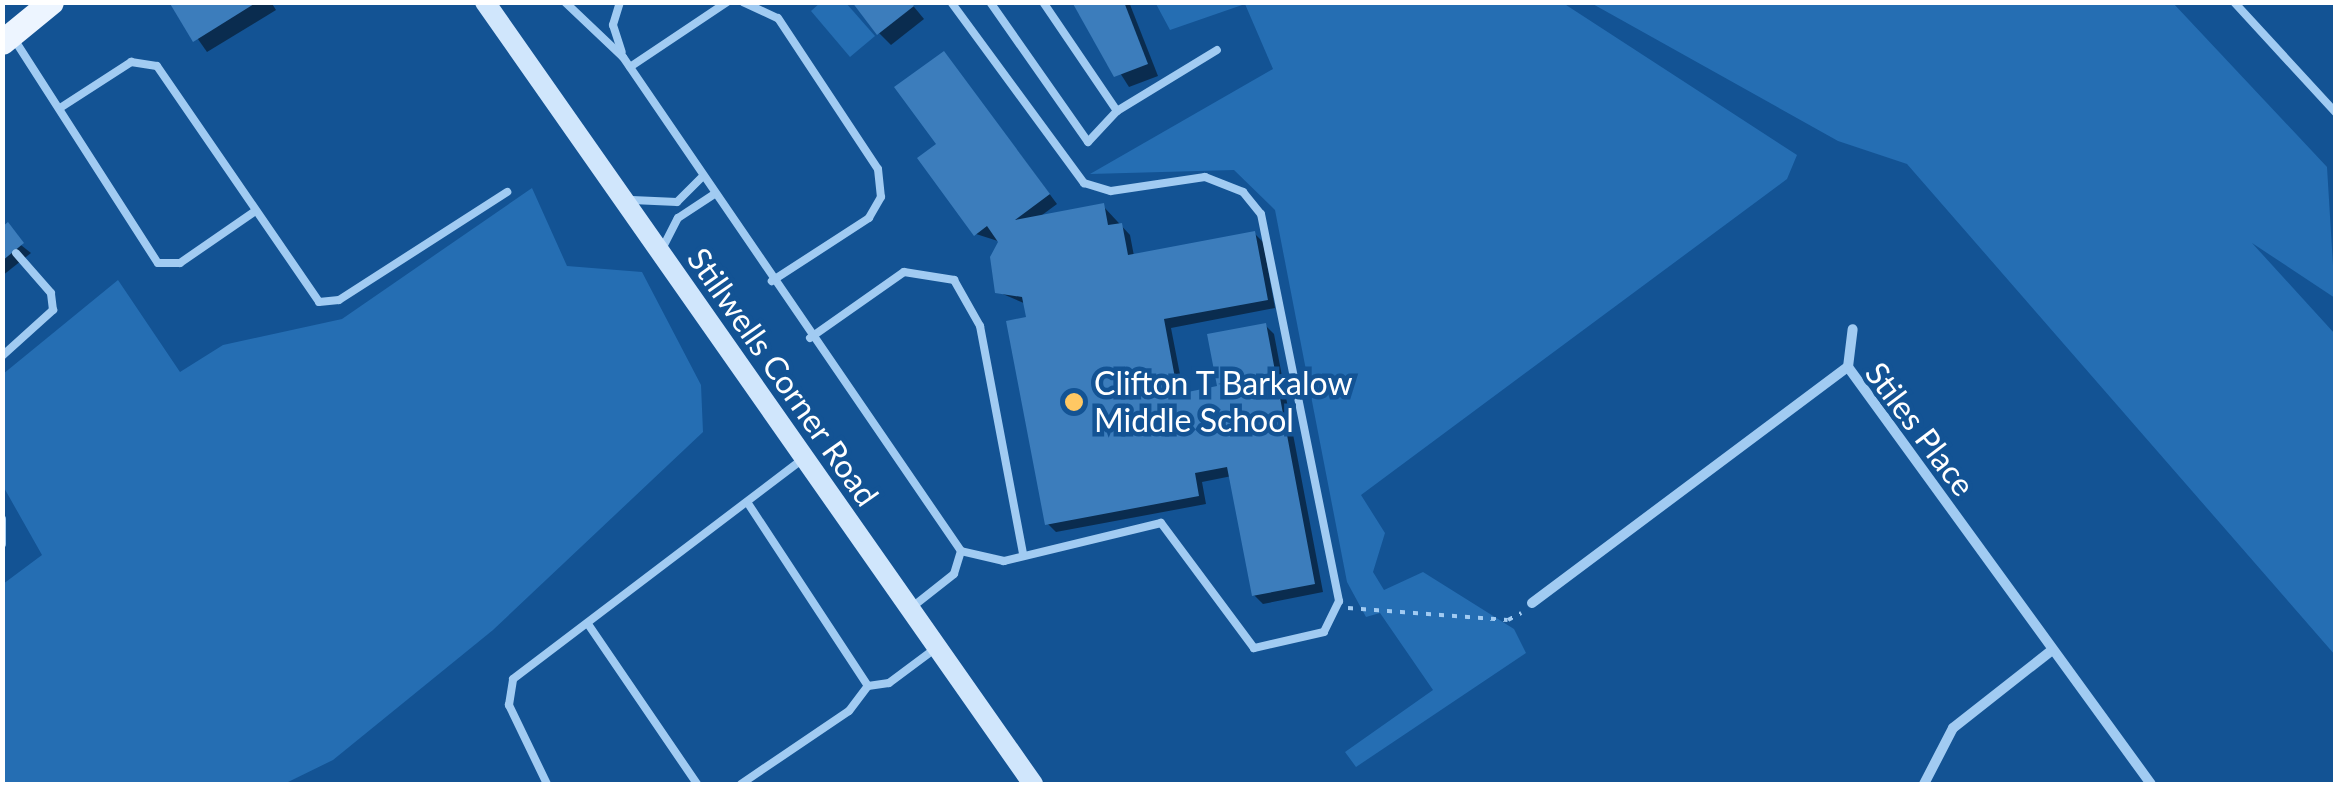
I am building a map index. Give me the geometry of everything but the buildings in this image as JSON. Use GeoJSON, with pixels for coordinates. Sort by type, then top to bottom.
{"type":"FeatureCollection","features":[{"type":"Feature","properties":{"kind":"main road"},"geometry":{"type":"LineString","coordinates":[[7,38],[51,2]]}},
{"type":"Feature","properties":{"kind":"street","name":"Stillwells Corner Road"},"geometry":{"type":"LineString","coordinates":[[485,2],[802,460],[1033,784]]}},
{"type":"Feature","properties":{"kind":"street"},"geometry":{"type":"LineString","coordinates":[[1848,367],[1853,329]]}},
{"type":"Feature","properties":{"kind":"street","name":"Stiles Place"},"geometry":{"type":"LineString","coordinates":[[1532,603],[1848,367],[2151,784]]}},
{"type":"Feature","properties":{"kind":"street"},"geometry":{"type":"LineString","coordinates":[[1924,784],[1953,728],[2051,651]]}},
{"type":"Feature","properties":{"kind":"lane"},"geometry":{"type":"LineString","coordinates":[[565,2],[623,57],[810,338],[961,551],[988,563],[1161,523],[1254,648],[1324,632],[1338,607],[1262,214],[1243,192],[1205,177],[1111,191],[1084,183],[951,2]]}},
{"type":"Feature","properties":{"kind":"lane"},"geometry":{"type":"LineString","coordinates":[[620,2],[613,25],[623,57]]}},
{"type":"Feature","properties":{"kind":"lane"},"geometry":{"type":"LineString","coordinates":[[630,67],[727,2]]}},
{"type":"Feature","properties":{"kind":"lane"},"geometry":{"type":"LineString","coordinates":[[743,2],[778,18],[878,169],[881,198],[870,218],[772,280]]}},
{"type":"Feature","properties":{"kind":"lane"},"geometry":{"type":"LineString","coordinates":[[990,2],[1088,142],[1117,111],[1217,50]]}},
{"type":"Feature","properties":{"kind":"lane"},"geometry":{"type":"LineString","coordinates":[[1043,2],[1117,111]]}},
{"type":"Feature","properties":{"kind":"lane"},"geometry":{"type":"LineString","coordinates":[[2234,2],[2336,113]]}},
{"type":"Feature","properties":{"kind":"lane"},"geometry":{"type":"LineString","coordinates":[[7,38],[60,108],[158,264],[180,262],[254,212]]}},
{"type":"Feature","properties":{"kind":"lane"},"geometry":{"type":"LineString","coordinates":[[60,108],[131,62],[149,62],[313,299],[326,303],[507,192]]}},
{"type":"Feature","properties":{"kind":"lane"},"geometry":{"type":"LineString","coordinates":[[624,198],[677,202],[701,178]]}},
{"type":"Feature","properties":{"kind":"lane"},"geometry":{"type":"LineString","coordinates":[[660,253],[678,218],[714,195]]}},
{"type":"Feature","properties":{"kind":"lane"},"geometry":{"type":"LineString","coordinates":[[2,356],[53,310],[51,293],[16,253]]}},
{"type":"Feature","properties":{"kind":"lane"},"geometry":{"type":"LineString","coordinates":[[810,338],[904,272],[932,269],[954,280],[980,326],[1023,554]]}},
{"type":"Feature","properties":{"kind":"lane"},"geometry":{"type":"LineString","coordinates":[[546,784],[508,686],[749,505],[802,460]]}},
{"type":"Feature","properties":{"kind":"lane"},"geometry":{"type":"LineString","coordinates":[[749,505],[868,686]]}},
{"type":"Feature","properties":{"kind":"lane"},"geometry":{"type":"LineString","coordinates":[[2,519],[2,544]]}},
{"type":"Feature","properties":{"kind":"lane"},"geometry":{"type":"LineString","coordinates":[[908,610],[954,574],[961,551]]}},
{"type":"Feature","properties":{"kind":"lane"},"geometry":{"type":"LineString","coordinates":[[588,624],[697,784]]}},
{"type":"Feature","properties":{"kind":"lane"},"geometry":{"type":"LineString","coordinates":[[741,784],[850,711],[868,686],[888,683],[936,648]]}},
{"type":"Feature","properties":{"kind":"path"},"geometry":{"type":"LineString","coordinates":[[1338,607],[1508,620],[1532,603]]}},
{"type":"Feature","properties":{"kind":"shaded area"},"geometry":{"type":"Polygon","coordinates":[[[821,2],[846,3],[875,36],[850,57],[811,11],[821,2]]]}},
{"type":"Feature","properties":{"kind":"shaded area"},"geometry":{"type":"Polygon","coordinates":[[[1155,2],[1563,3],[1797,155],[1787,179],[1361,495],[1385,533],[1373,572],[1384,590],[1423,572],[1514,629],[1526,653],[1356,767],[1345,752],[1433,690],[1380,613],[1366,617],[1347,582],[1275,210],[1234,170],[1090,174],[1273,69],[1245,4],[1170,30],[1155,2]]]}},
{"type":"Feature","properties":{"kind":"shaded area"},"geometry":{"type":"Polygon","coordinates":[[[1591,3],[2173,3],[2327,167],[2335,298],[2252,243],[2335,334],[2335,655],[1907,164],[1838,141],[1591,3]]]}},
{"type":"Feature","properties":{"kind":"shaded area"},"geometry":{"type":"Polygon","coordinates":[[[532,188],[567,266],[642,272],[701,385],[703,432],[493,630],[333,760],[284,784],[3,784],[3,584],[42,555],[3,486],[3,374],[118,280],[180,372],[223,345],[342,319],[532,188]]]}},
{"type":"Feature","properties":{"kind":"place","name":"Clifton T Barkalow Middle School"},"geometry":{"type":"Point","coordinates":[1074,402]}}]}
